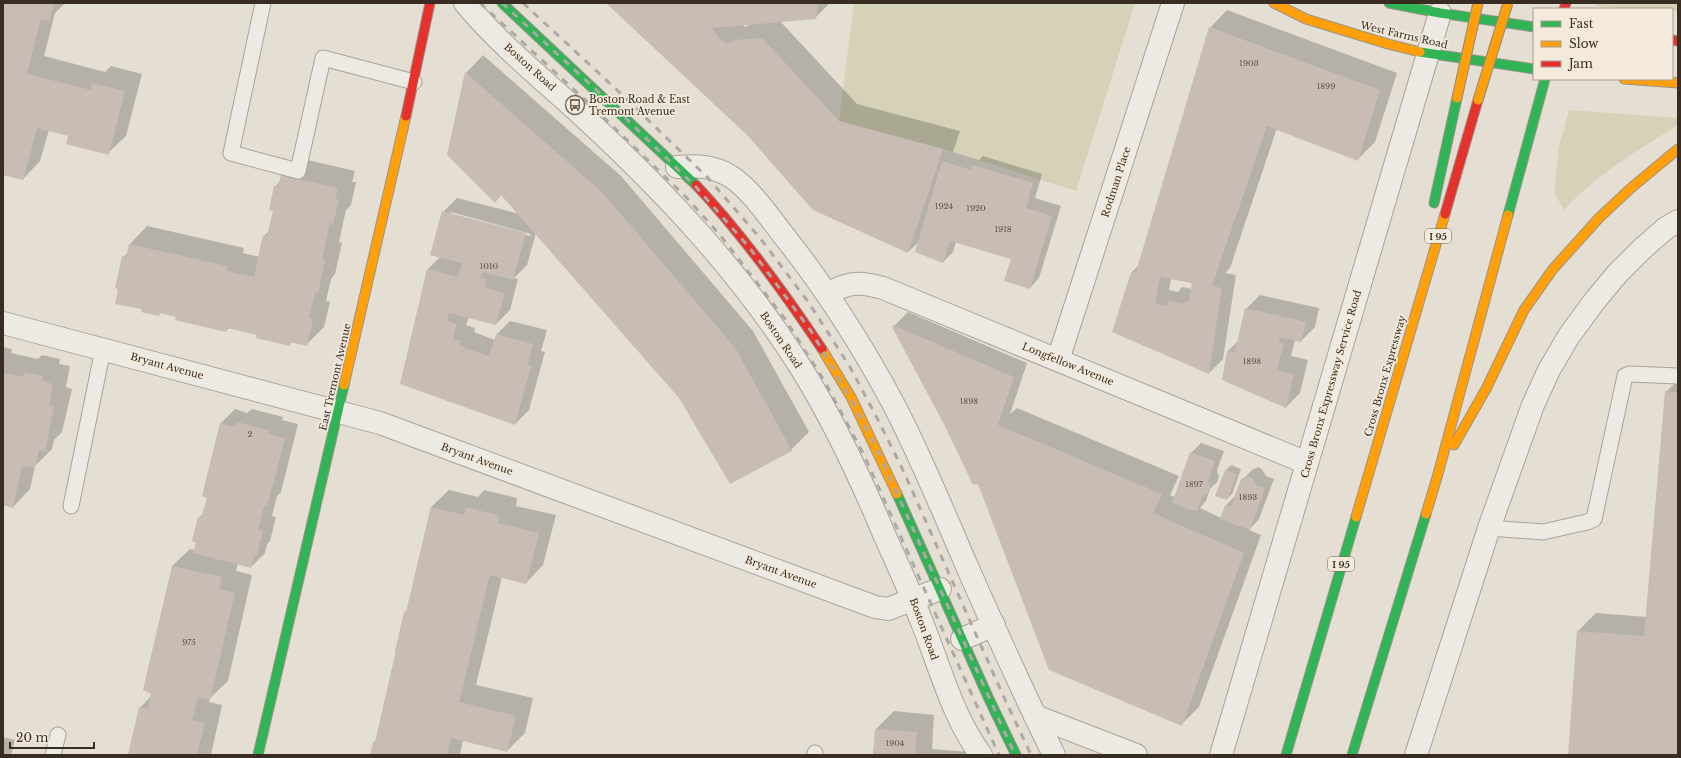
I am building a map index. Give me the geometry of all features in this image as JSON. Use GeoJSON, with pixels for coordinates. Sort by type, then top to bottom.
{"type":"FeatureCollection","features":[{"type":"Feature","properties":{"kind":"main road","name":"East Tremont Avenue"},"geometry":{"type":"LineString","coordinates":[[258,755],[414,82],[430,3]]}},
{"type":"Feature","properties":{"kind":"main road"},"geometry":{"type":"LineString","coordinates":[[502,3],[677,166],[713,204],[749,247],[797,311],[825,353],[851,397],[877,449],[1016,755]]}},
{"type":"Feature","properties":{"kind":"main road","name":"West Farms Road"},"geometry":{"type":"LineString","coordinates":[[1274,3],[1306,19],[1348,33],[1428,54],[1533,69]]}},
{"type":"Feature","properties":{"kind":"main road"},"geometry":{"type":"LineString","coordinates":[[1389,3],[1440,13],[1533,27]]}},
{"type":"Feature","properties":{"kind":"main road"},"geometry":{"type":"LineString","coordinates":[[1432,212],[1478,3]]}},
{"type":"Feature","properties":{"kind":"main road","name":"Cross Bronx Expressway"},"geometry":{"type":"LineString","coordinates":[[1286,755],[1397,373],[1508,3]]}},
{"type":"Feature","properties":{"kind":"main road"},"geometry":{"type":"LineString","coordinates":[[1352,755],[1438,474],[1545,80]]}},
{"type":"Feature","properties":{"kind":"main road"},"geometry":{"type":"LineString","coordinates":[[1638,80],[1678,83]]}},
{"type":"Feature","properties":{"kind":"main road"},"geometry":{"type":"LineString","coordinates":[[1438,474],[1486,389],[1524,310],[1546,279],[1568,250],[1599,218],[1631,188],[1678,149]]}},
{"type":"Feature","properties":{"kind":"main road"},"geometry":{"type":"LineString","coordinates":[[1397,373],[1422,258]]}},
{"type":"Feature","properties":{"kind":"street","name":"Boston Road"},"geometry":{"type":"LineString","coordinates":[[465,3],[484,25],[587,119],[676,206],[751,296],[790,352],[826,411],[864,488],[913,600],[945,687],[966,731],[982,755]]}},
{"type":"Feature","properties":{"kind":"street","name":"Rodman Place"},"geometry":{"type":"LineString","coordinates":[[1058,360],[1173,3]]}},
{"type":"Feature","properties":{"kind":"street","name":"Cross Bronx Expressway Service Road"},"geometry":{"type":"LineString","coordinates":[[1221,755],[1440,13]]}},
{"type":"Feature","properties":{"kind":"street"},"geometry":{"type":"LineString","coordinates":[[677,166],[699,166],[710,168],[731,177],[741,185],[789,242],[827,294],[868,357],[921,461],[994,626],[1054,755]]}},
{"type":"Feature","properties":{"kind":"street"},"geometry":{"type":"LineString","coordinates":[[1416,755],[1488,528],[1533,405],[1549,370],[1569,336],[1593,303],[1617,274],[1642,249],[1672,225]]}},
{"type":"Feature","properties":{"kind":"street","name":"Longfellow Avenue"},"geometry":{"type":"LineString","coordinates":[[827,294],[850,283],[861,283],[875,286],[1307,463]]}},
{"type":"Feature","properties":{"kind":"street","name":"Bryant Avenue"},"geometry":{"type":"LineString","coordinates":[[3,323],[380,423],[875,607],[888,609],[940,589]]}},
{"type":"Feature","properties":{"kind":"street"},"geometry":{"type":"LineString","coordinates":[[962,639],[994,626]]}},
{"type":"Feature","properties":{"kind":"street"},"geometry":{"type":"LineString","coordinates":[[1035,716],[1136,755]]}},
{"type":"Feature","properties":{"kind":"lane"},"geometry":{"type":"LineString","coordinates":[[263,3],[231,153],[298,171],[324,58],[414,82]]}},
{"type":"Feature","properties":{"kind":"lane"},"geometry":{"type":"LineString","coordinates":[[71,506],[103,349]]}},
{"type":"Feature","properties":{"kind":"lane"},"geometry":{"type":"LineString","coordinates":[[1488,528],[1543,532],[1588,522],[1594,519],[1625,376],[1630,374],[1678,376]]}},
{"type":"Feature","properties":{"kind":"lane"},"geometry":{"type":"LineString","coordinates":[[53,755],[58,734]]}},
{"type":"Feature","properties":{"kind":"shaded area"},"geometry":{"type":"Polygon","coordinates":[[[854,3],[1135,3],[1076,191],[950,151],[839,121],[854,3]]]}},
{"type":"Feature","properties":{"kind":"shaded area"},"geometry":{"type":"Polygon","coordinates":[[[1597,3],[1678,3],[1678,11],[1673,11],[1673,8],[1620,8],[1596,6],[1597,3]]]}},
{"type":"Feature","properties":{"kind":"shaded area"},"geometry":{"type":"Polygon","coordinates":[[[1569,110],[1678,118],[1678,125],[1604,174],[1576,197],[1564,210],[1554,192],[1559,147],[1569,110]]]}},
{"type":"Feature","properties":{"kind":"building"},"geometry":{"type":"Polygon","coordinates":[[[3,3],[54,3],[49,21],[41,19],[27,74],[91,90],[92,83],[125,91],[109,155],[66,144],[68,136],[37,128],[23,180],[3,175],[3,3]]]}},
{"type":"Feature","properties":{"kind":"building"},"geometry":{"type":"Polygon","coordinates":[[[606,3],[818,3],[816,19],[712,28],[719,38],[727,44],[735,40],[762,38],[839,121],[943,149],[908,253],[813,210],[748,136],[606,3]]]}},
{"type":"Feature","properties":{"kind":"building"},"geometry":{"type":"Polygon","coordinates":[[[1209,27],[1380,90],[1358,161],[1267,126],[1212,286],[1222,288],[1209,374],[1112,332],[1131,272],[1136,272],[1209,27]],[[1160,277],[1155,304],[1167,306],[1168,301],[1183,304],[1189,300],[1192,283],[1160,277]]]}},
{"type":"Feature","properties":{"kind":"building"},"geometry":{"type":"Polygon","coordinates":[[[465,72],[603,193],[736,349],[792,451],[730,484],[679,398],[501,195],[495,203],[447,155],[465,72]]]}},
{"type":"Feature","properties":{"kind":"building"},"geometry":{"type":"Polygon","coordinates":[[[942,161],[971,170],[972,165],[1033,183],[1026,208],[1052,216],[1030,289],[1004,281],[1011,259],[950,241],[943,263],[915,252],[942,161]]]}},
{"type":"Feature","properties":{"kind":"building"},"geometry":{"type":"Polygon","coordinates":[[[281,175],[338,188],[335,199],[339,200],[333,224],[330,223],[322,259],[325,260],[318,293],[315,292],[309,318],[313,319],[307,346],[290,342],[290,346],[256,338],[257,335],[227,328],[226,332],[175,320],[176,317],[160,313],[159,316],[141,312],[142,309],[115,304],[118,289],[115,288],[122,256],[126,257],[129,244],[227,266],[226,271],[254,277],[263,235],[267,236],[273,211],[269,210],[274,186],[278,187],[281,175]]]}},
{"type":"Feature","properties":{"kind":"building"},"geometry":{"type":"Polygon","coordinates":[[[442,211],[526,233],[513,280],[483,272],[481,278],[487,279],[485,288],[505,293],[496,325],[449,313],[447,321],[457,324],[453,339],[461,341],[460,346],[489,356],[496,334],[533,344],[528,365],[531,366],[515,425],[400,384],[427,269],[458,277],[462,263],[430,255],[442,211]]]}},
{"type":"Feature","properties":{"kind":"building"},"geometry":{"type":"Polygon","coordinates":[[[1245,308],[1306,322],[1301,342],[1280,337],[1279,342],[1284,343],[1277,370],[1294,374],[1286,408],[1222,380],[1227,351],[1235,352],[1245,308]]]}},
{"type":"Feature","properties":{"kind":"building"},"geometry":{"type":"Polygon","coordinates":[[[893,325],[1014,377],[998,425],[1162,494],[1153,513],[1244,553],[1182,726],[1049,670],[978,484],[973,485],[945,426],[892,327],[893,325]]]}},
{"type":"Feature","properties":{"kind":"building"},"geometry":{"type":"Polygon","coordinates":[[[24,372],[43,376],[42,381],[53,384],[49,405],[54,406],[45,451],[39,450],[35,468],[22,466],[13,508],[3,505],[3,373],[23,377],[24,372]]]}},
{"type":"Feature","properties":{"kind":"building"},"geometry":{"type":"Polygon","coordinates":[[[1665,391],[1678,393],[1678,755],[1568,755],[1577,631],[1644,636],[1665,391]]]}},
{"type":"Feature","properties":{"kind":"building"},"geometry":{"type":"Polygon","coordinates":[[[237,422],[269,430],[269,434],[285,438],[267,507],[264,506],[258,530],[263,531],[257,556],[254,555],[251,568],[193,553],[196,543],[192,541],[198,517],[201,518],[207,498],[202,496],[220,423],[235,427],[237,422]]]}},
{"type":"Feature","properties":{"kind":"building"},"geometry":{"type":"Polygon","coordinates":[[[1190,452],[1215,461],[1208,481],[1210,487],[1208,493],[1202,497],[1197,512],[1172,503],[1190,452]]]}},
{"type":"Feature","properties":{"kind":"building"},"geometry":{"type":"Polygon","coordinates":[[[1225,470],[1237,474],[1227,500],[1215,496],[1225,470]]]}},
{"type":"Feature","properties":{"kind":"building"},"geometry":{"type":"Polygon","coordinates":[[[1248,477],[1253,478],[1256,485],[1265,488],[1250,530],[1220,519],[1225,505],[1231,507],[1241,479],[1248,477]]]}},
{"type":"Feature","properties":{"kind":"building"},"geometry":{"type":"Polygon","coordinates":[[[431,507],[464,515],[466,507],[500,516],[498,523],[539,533],[526,584],[490,575],[459,702],[516,716],[507,752],[451,738],[447,755],[370,755],[373,742],[375,742],[404,612],[406,612],[431,507]]]}},
{"type":"Feature","properties":{"kind":"building"},"geometry":{"type":"Polygon","coordinates":[[[172,566],[222,577],[219,589],[235,593],[210,700],[198,697],[192,720],[205,723],[197,755],[128,755],[139,707],[148,709],[151,694],[143,690],[172,566]]]}},
{"type":"Feature","properties":{"kind":"building"},"geometry":{"type":"Polygon","coordinates":[[[875,729],[917,732],[915,755],[873,755],[875,729]]]}},
{"type":"Feature","properties":{"kind":"railway"},"geometry":{"type":"LineString","coordinates":[[480,3],[596,110],[686,197],[720,235],[785,319],[825,382],[864,455],[999,755]]}},
{"type":"Feature","properties":{"kind":"railway"},"geometry":{"type":"LineString","coordinates":[[502,3],[606,99],[696,187],[749,247],[811,331],[850,397],[877,449],[1015,755]]}},
{"type":"Feature","properties":{"kind":"railway"},"geometry":{"type":"LineString","coordinates":[[523,3],[616,89],[707,177],[760,238],[809,303],[850,367],[903,470],[1031,755]]}},
{"type":"Feature","properties":{"kind":"traffic: fast"},"geometry":{"type":"LineString","coordinates":[[502,3],[696,185]]}},
{"type":"Feature","properties":{"kind":"traffic: fast"},"geometry":{"type":"LineString","coordinates":[[1389,3],[1440,13],[1533,27]]}},
{"type":"Feature","properties":{"kind":"traffic: fast"},"geometry":{"type":"LineString","coordinates":[[1420,52],[1533,69]]}},
{"type":"Feature","properties":{"kind":"traffic: fast"},"geometry":{"type":"LineString","coordinates":[[1508,215],[1545,80]]}},
{"type":"Feature","properties":{"kind":"traffic: fast"},"geometry":{"type":"LineString","coordinates":[[1434,203],[1457,98]]}},
{"type":"Feature","properties":{"kind":"traffic: fast"},"geometry":{"type":"LineString","coordinates":[[258,755],[344,385]]}},
{"type":"Feature","properties":{"kind":"traffic: fast"},"geometry":{"type":"LineString","coordinates":[[897,494],[989,699],[1016,755]]}},
{"type":"Feature","properties":{"kind":"traffic: fast"},"geometry":{"type":"LineString","coordinates":[[1352,755],[1426,514]]}},
{"type":"Feature","properties":{"kind":"traffic: fast"},"geometry":{"type":"LineString","coordinates":[[1286,755],[1356,517]]}},
{"type":"Feature","properties":{"kind":"traffic: slow"},"geometry":{"type":"LineString","coordinates":[[1274,3],[1306,19],[1388,44],[1420,52]]}},
{"type":"Feature","properties":{"kind":"traffic: slow"},"geometry":{"type":"LineString","coordinates":[[1457,98],[1478,3]]}},
{"type":"Feature","properties":{"kind":"traffic: slow"},"geometry":{"type":"LineString","coordinates":[[1478,100],[1508,3]]}},
{"type":"Feature","properties":{"kind":"traffic: slow"},"geometry":{"type":"LineString","coordinates":[[1638,80],[1678,83]]}},
{"type":"Feature","properties":{"kind":"traffic: slow"},"geometry":{"type":"LineString","coordinates":[[344,385],[406,116]]}},
{"type":"Feature","properties":{"kind":"traffic: slow"},"geometry":{"type":"LineString","coordinates":[[1454,445],[1486,389],[1524,310],[1553,269],[1599,218],[1631,188],[1678,149]]}},
{"type":"Feature","properties":{"kind":"traffic: slow"},"geometry":{"type":"LineString","coordinates":[[1356,517],[1445,214]]}},
{"type":"Feature","properties":{"kind":"traffic: slow"},"geometry":{"type":"LineString","coordinates":[[1426,514],[1508,215]]}},
{"type":"Feature","properties":{"kind":"traffic: slow"},"geometry":{"type":"LineString","coordinates":[[822,349],[851,397],[897,494]]}},
{"type":"Feature","properties":{"kind":"traffic: jam"},"geometry":{"type":"LineString","coordinates":[[406,116],[430,3]]}},
{"type":"Feature","properties":{"kind":"traffic: jam"},"geometry":{"type":"LineString","coordinates":[[1564,8],[1566,3]]}},
{"type":"Feature","properties":{"kind":"traffic: jam"},"geometry":{"type":"LineString","coordinates":[[1673,40],[1678,41]]}},
{"type":"Feature","properties":{"kind":"traffic: jam"},"geometry":{"type":"LineString","coordinates":[[1445,214],[1478,100]]}},
{"type":"Feature","properties":{"kind":"traffic: jam"},"geometry":{"type":"LineString","coordinates":[[696,185],[747,244],[793,306],[822,349]]}},
{"type":"Feature","properties":{"kind":"place","name":"Boston Road & East Tremont Avenue"},"geometry":{"type":"Point","coordinates":[575,105]}}]}
